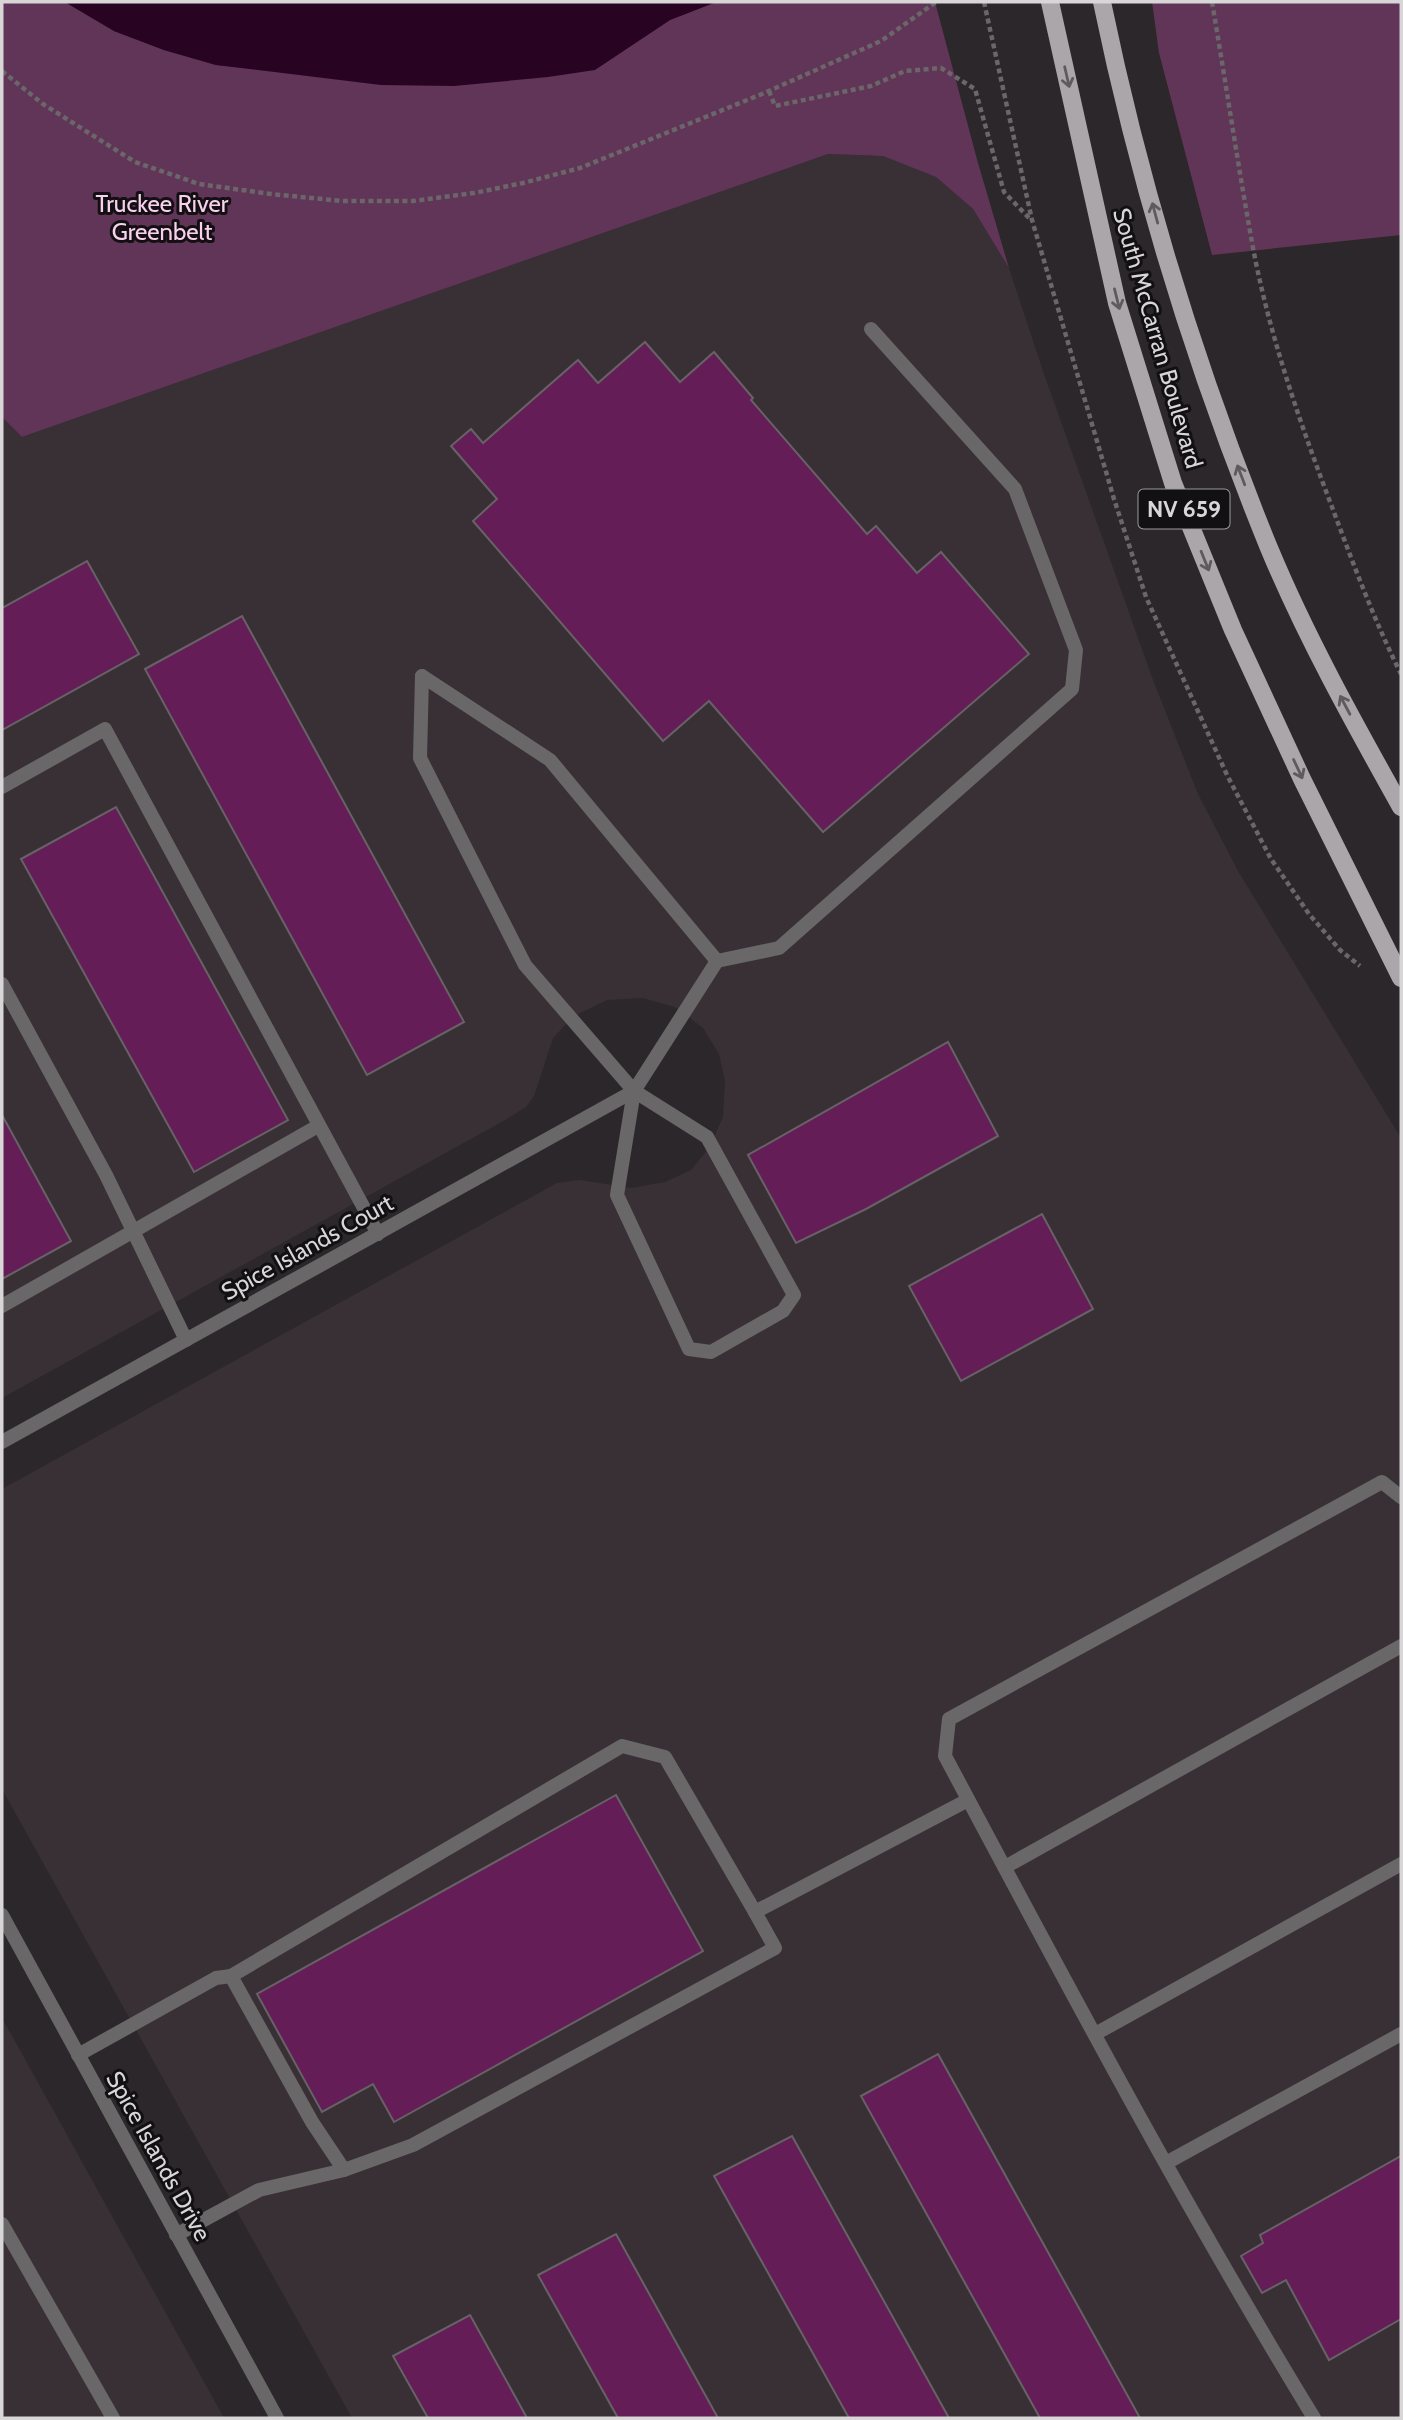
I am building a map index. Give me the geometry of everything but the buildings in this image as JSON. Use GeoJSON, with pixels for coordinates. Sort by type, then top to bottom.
{"type":"FeatureCollection","features":[{"type":"Feature","properties":{"kind":"main road","name":"South McCarran Boulevard"},"geometry":{"type":"LineString","coordinates":[[1102,2],[1158,224],[1190,334],[1226,437],[1270,550],[1319,655],[1401,807]]}},
{"type":"Feature","properties":{"kind":"main road","name":"South McCarran Boulevard"},"geometry":{"type":"LineString","coordinates":[[1051,6],[1117,303],[1173,483],[1239,642],[1302,779],[1401,978]]}},
{"type":"Feature","properties":{"kind":"street"},"geometry":{"type":"LineString","coordinates":[[717,961],[550,760],[422,676],[420,758],[525,965],[634,1091],[708,1137],[794,1295],[783,1311],[710,1352],[689,1349],[617,1195],[634,1091],[717,961],[779,948],[1072,689],[1076,650],[1015,489],[871,329]]}},
{"type":"Feature","properties":{"kind":"street"},"geometry":{"type":"LineString","coordinates":[[2,787],[106,729],[377,1234]]}},
{"type":"Feature","properties":{"kind":"street"},"geometry":{"type":"LineString","coordinates":[[2,984],[106,1175],[186,1340]]}},
{"type":"Feature","properties":{"kind":"street","name":"Spice Islands Court"},"geometry":{"type":"LineString","coordinates":[[2,1442],[634,1091]]}},
{"type":"Feature","properties":{"kind":"street"},"geometry":{"type":"LineString","coordinates":[[2,1306],[318,1126]]}},
{"type":"Feature","properties":{"kind":"street"},"geometry":{"type":"LineString","coordinates":[[1314,2418],[1234,2287],[945,1756],[950,1719],[1382,1482],[1401,1497]]}},
{"type":"Feature","properties":{"kind":"street"},"geometry":{"type":"LineString","coordinates":[[1005,1867],[1401,1646]]}},
{"type":"Feature","properties":{"kind":"street"},"geometry":{"type":"LineString","coordinates":[[78,2054],[216,1978],[232,1976],[622,1746],[664,1757],[775,1948],[413,2145],[344,2170],[259,2190],[176,2235]]}},
{"type":"Feature","properties":{"kind":"street"},"geometry":{"type":"LineString","coordinates":[[755,1912],[968,1800]]}},
{"type":"Feature","properties":{"kind":"street"},"geometry":{"type":"LineString","coordinates":[[1095,2034],[1401,1864]]}},
{"type":"Feature","properties":{"kind":"street","name":"Spice Islands Drive"},"geometry":{"type":"LineString","coordinates":[[2,1915],[277,2418]]}},
{"type":"Feature","properties":{"kind":"street"},"geometry":{"type":"LineString","coordinates":[[232,1976],[312,2122],[344,2170]]}},
{"type":"Feature","properties":{"kind":"street"},"geometry":{"type":"LineString","coordinates":[[1166,2163],[1401,2034]]}},
{"type":"Feature","properties":{"kind":"street"},"geometry":{"type":"LineString","coordinates":[[2,2224],[113,2418]]}},
{"type":"Feature","properties":{"kind":"path"},"geometry":{"type":"LineString","coordinates":[[2,71],[43,104],[135,162],[199,184],[342,201],[413,201],[474,193],[580,168],[881,41],[936,2]]}},
{"type":"Feature","properties":{"kind":"path"},"geometry":{"type":"LineString","coordinates":[[984,2],[1032,220],[1114,499],[1146,597],[1227,775],[1271,859],[1310,914],[1340,950],[1365,969]]}},
{"type":"Feature","properties":{"kind":"path"},"geometry":{"type":"LineString","coordinates":[[1212,2],[1253,250],[1277,348],[1304,433],[1384,640],[1401,674]]}},
{"type":"Feature","properties":{"kind":"path"},"geometry":{"type":"LineString","coordinates":[[769,90],[775,106],[871,86],[905,71],[941,68],[975,89],[1004,192],[1032,220]]}},
{"type":"Feature","properties":{"kind":"shaded area"},"geometry":{"type":"Polygon","coordinates":[[[65,2],[716,2],[670,20],[595,70],[454,86],[381,85],[216,65],[164,50],[114,31],[65,2]]]}},
{"type":"Feature","properties":{"kind":"shaded area"},"geometry":{"type":"Polygon","coordinates":[[[828,154],[883,156],[936,177],[973,209],[1009,268],[1153,680],[1198,794],[1238,871],[1401,1138],[1401,2418],[352,2418],[2,1789],[2,1489],[557,1183],[580,1180],[631,1188],[665,1182],[691,1170],[709,1148],[723,1117],[725,1081],[719,1054],[703,1028],[675,1007],[643,998],[607,1000],[574,1016],[553,1038],[534,1096],[526,1107],[2,1398],[2,417],[22,437],[828,154]]]}},
{"type":"Feature","properties":{"kind":"shaded area"},"geometry":{"type":"Polygon","coordinates":[[[2,2018],[36,2079],[224,2418],[2,2418],[2,2018]]]}},
{"type":"Feature","properties":{"kind":"green space","name":"Truckee River Greenbelt"},"geometry":{"type":"Polygon","coordinates":[[[2,2],[65,2],[114,31],[164,50],[216,65],[297,73],[595,69],[670,20],[716,2],[935,2],[1009,268],[973,209],[936,177],[883,156],[828,154],[22,437],[2,417],[2,2]]]}},
{"type":"Feature","properties":{"kind":"green space"},"geometry":{"type":"Polygon","coordinates":[[[1152,2],[1401,2],[1401,235],[1212,255],[1159,53],[1152,2]]]}}]}
